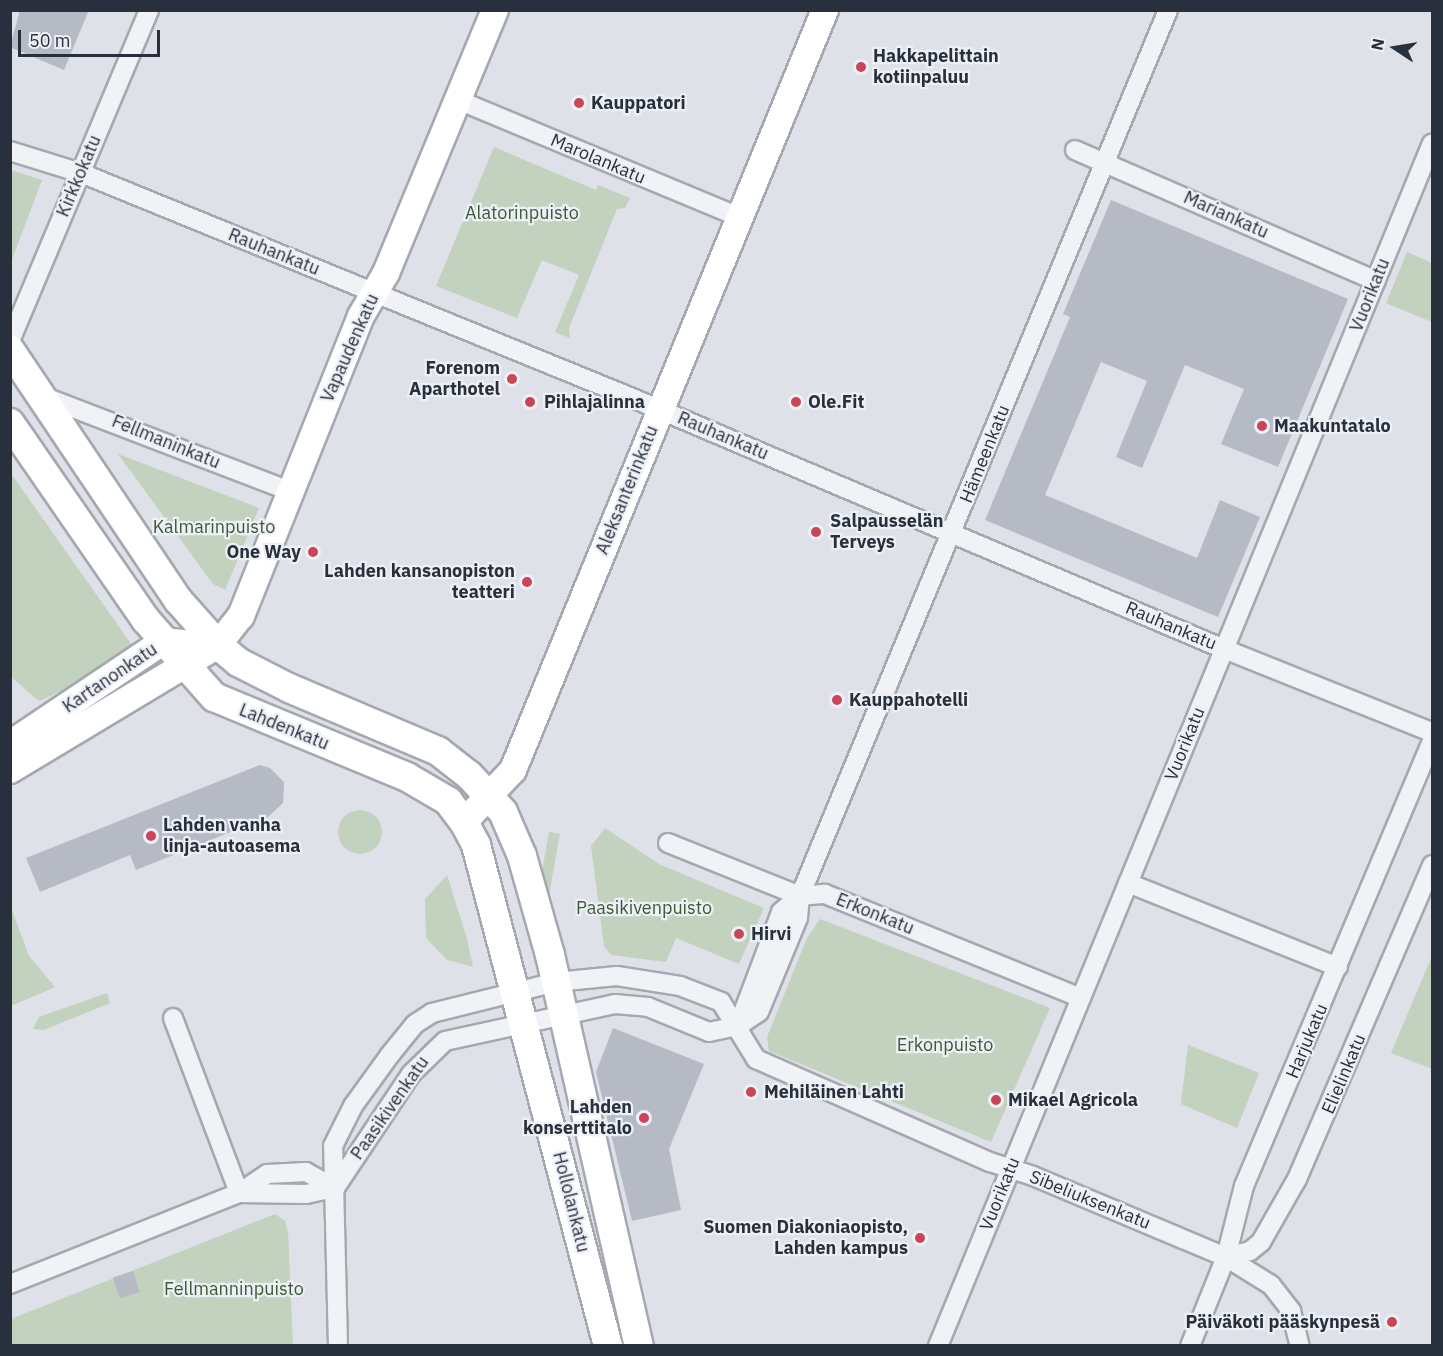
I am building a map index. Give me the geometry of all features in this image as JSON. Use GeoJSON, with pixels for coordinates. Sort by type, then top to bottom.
{"type":"FeatureCollection","features":[{"type":"Feature","properties":{"kind":"main road","name":"Vapaudenkatu"},"geometry":{"type":"LineString","coordinates":[[182,664],[218,645],[241,616],[289,491],[373,292],[386,273],[495,10]]}},
{"type":"Feature","properties":{"kind":"main road","name":"Aleksanterinkatu"},"geometry":{"type":"LineString","coordinates":[[464,822],[492,796],[513,770],[659,409],[825,10]]}},
{"type":"Feature","properties":{"kind":"main road","name":"Lahdenkatu"},"geometry":{"type":"LineString","coordinates":[[10,350],[178,600],[218,645],[238,662],[289,688],[438,751],[492,796],[513,829],[553,968]]}},
{"type":"Feature","properties":{"kind":"main road","name":"Lahdenkatu"},"geometry":{"type":"LineString","coordinates":[[10,423],[79,527],[182,664],[214,698],[407,777],[448,801],[464,822],[476,845],[524,1024]]}},
{"type":"Feature","properties":{"kind":"main road","name":"Kartanonkatu"},"geometry":{"type":"LineString","coordinates":[[10,744],[164,641],[218,645]]}},
{"type":"Feature","properties":{"kind":"main road","name":"Kartanonkatu"},"geometry":{"type":"LineString","coordinates":[[10,770],[182,664]]}},
{"type":"Feature","properties":{"kind":"main road","name":"Hollolankatu"},"geometry":{"type":"LineString","coordinates":[[553,968],[639,1346]]}},
{"type":"Feature","properties":{"kind":"main road","name":"Hollolankatu"},"geometry":{"type":"LineString","coordinates":[[524,1024],[608,1346]]}},
{"type":"Feature","properties":{"kind":"street","name":"Kirkkokatu"},"geometry":{"type":"LineString","coordinates":[[10,341],[149,10]]}},
{"type":"Feature","properties":{"kind":"street","name":"Hämeenkatu"},"geometry":{"type":"LineString","coordinates":[[738,1026],[781,912],[800,896],[1168,10]]}},
{"type":"Feature","properties":{"kind":"street","name":"Marolankatu"},"geometry":{"type":"LineString","coordinates":[[458,100],[739,217]]}},
{"type":"Feature","properties":{"kind":"street","name":"Vuorikatu"},"geometry":{"type":"LineString","coordinates":[[938,1346],[1432,143]]}},
{"type":"Feature","properties":{"kind":"street","name":"Mariankatu"},"geometry":{"type":"LineString","coordinates":[[1075,150],[1376,280]]}},
{"type":"Feature","properties":{"kind":"street","name":"Rauhankatu"},"geometry":{"type":"LineString","coordinates":[[10,151],[81,173],[373,292],[659,409],[1224,649],[1432,732]]}},
{"type":"Feature","properties":{"kind":"street","name":"Fellmaninkatu"},"geometry":{"type":"LineString","coordinates":[[42,396],[289,491]]}},
{"type":"Feature","properties":{"kind":"street","name":"Harjukatu"},"geometry":{"type":"LineString","coordinates":[[1190,1346],[1226,1257],[1244,1186],[1432,740]]}},
{"type":"Feature","properties":{"kind":"street","name":"Erkonkatu"},"geometry":{"type":"LineString","coordinates":[[668,843],[800,896],[825,894],[1081,998]]}},
{"type":"Feature","properties":{"kind":"street","name":"Elielinkatu"},"geometry":{"type":"LineString","coordinates":[[1226,1257],[1250,1251],[1261,1242],[1297,1179],[1432,865]]}},
{"type":"Feature","properties":{"kind":"street"},"geometry":{"type":"LineString","coordinates":[[1128,883],[1338,967]]}},
{"type":"Feature","properties":{"kind":"street","name":"Sibeliuksenkatu"},"geometry":{"type":"LineString","coordinates":[[515,992],[553,968],[680,986],[721,1002],[738,1026],[756,1059],[1226,1257],[1271,1285],[1291,1311],[1300,1346]]}},
{"type":"Feature","properties":{"kind":"street","name":"Paasikivenkatu"},"geometry":{"type":"LineString","coordinates":[[338,1346],[335,1188],[331,1165],[343,1126],[415,1024],[462,1003],[515,992]]}},
{"type":"Feature","properties":{"kind":"street"},"geometry":{"type":"LineString","coordinates":[[524,1024],[563,1014],[632,1004],[709,1032],[738,1026]]}},
{"type":"Feature","properties":{"kind":"street"},"geometry":{"type":"LineString","coordinates":[[173,1017],[238,1193]]}},
{"type":"Feature","properties":{"kind":"street","name":"Paasikivenkatu"},"geometry":{"type":"LineString","coordinates":[[335,1188],[425,1054],[444,1041],[524,1024]]}},
{"type":"Feature","properties":{"kind":"street"},"geometry":{"type":"LineString","coordinates":[[10,1284],[238,1193],[267,1174],[292,1172],[314,1174],[335,1188]]}},
{"type":"Feature","properties":{"kind":"green space","name":"Alatorinpuisto"},"geometry":{"type":"Polygon","coordinates":[[[494,147],[596,190],[598,185],[630,198],[625,208],[617,209],[569,328],[570,338],[555,332],[579,275],[542,260],[517,318],[436,286],[494,147]]]}},
{"type":"Feature","properties":{"kind":"green space"},"geometry":{"type":"Polygon","coordinates":[[[10,170],[42,180],[11,262],[10,170]]]}},
{"type":"Feature","properties":{"kind":"green space"},"geometry":{"type":"Polygon","coordinates":[[[1407,252],[1432,263],[1432,322],[1386,303],[1407,252]]]}},
{"type":"Feature","properties":{"kind":"green space","name":"Kalmarinpuisto"},"geometry":{"type":"Polygon","coordinates":[[[118,454],[259,508],[225,590],[213,584],[118,454]]]}},
{"type":"Feature","properties":{"kind":"green space"},"geometry":{"type":"Polygon","coordinates":[[[10,472],[134,648],[112,668],[39,701],[11,677],[10,472]]]}},
{"type":"Feature","properties":{"kind":"green space"},"geometry":{"type":"Polygon","coordinates":[[[360,810],[376,816],[382,832],[376,848],[360,854],[344,848],[338,832],[344,816],[360,810]]]}},
{"type":"Feature","properties":{"kind":"green space","name":"Paasikivenpuisto"},"geometry":{"type":"Polygon","coordinates":[[[605,828],[659,864],[764,908],[739,964],[676,938],[666,962],[611,955],[604,946],[591,846],[605,828]]]}},
{"type":"Feature","properties":{"kind":"green space"},"geometry":{"type":"Polygon","coordinates":[[[549,832],[560,834],[540,947],[529,945],[549,832]]]}},
{"type":"Feature","properties":{"kind":"green space"},"geometry":{"type":"Polygon","coordinates":[[[447,875],[467,939],[473,967],[447,960],[426,938],[425,899],[447,875]]]}},
{"type":"Feature","properties":{"kind":"green space"},"geometry":{"type":"Polygon","coordinates":[[[11,907],[29,956],[55,987],[11,1006],[11,907]]]}},
{"type":"Feature","properties":{"kind":"green space","name":"Erkonpuisto"},"geometry":{"type":"Polygon","coordinates":[[[820,919],[1050,1008],[991,1142],[769,1051],[767,1037],[807,938],[820,919]]]}},
{"type":"Feature","properties":{"kind":"green space"},"geometry":{"type":"Polygon","coordinates":[[[1432,956],[1432,1069],[1391,1053],[1432,956]]]}},
{"type":"Feature","properties":{"kind":"green space"},"geometry":{"type":"Polygon","coordinates":[[[107,993],[110,1003],[44,1030],[33,1029],[39,1017],[107,993]]]}},
{"type":"Feature","properties":{"kind":"green space"},"geometry":{"type":"Polygon","coordinates":[[[1188,1045],[1259,1073],[1237,1128],[1181,1104],[1188,1045]]]}},
{"type":"Feature","properties":{"kind":"green space","name":"Fellmanninpuisto"},"geometry":{"type":"Polygon","coordinates":[[[275,1214],[285,1221],[288,1232],[293,1345],[11,1346],[11,1319],[275,1214]]]}},
{"type":"Feature","properties":{"kind":"building"},"geometry":{"type":"Polygon","coordinates":[[[20,10],[89,10],[64,70],[10,47],[20,10]]]}},
{"type":"Feature","properties":{"kind":"building","name":"Maakuntatalo"},"geometry":{"type":"Polygon","coordinates":[[[1111,200],[1348,299],[1278,467],[1221,444],[1244,389],[1185,365],[1142,468],[1116,457],[1147,381],[1101,362],[1045,495],[1197,558],[1220,500],[1260,517],[1218,617],[985,520],[1070,317],[1063,314],[1111,200]]]}},
{"type":"Feature","properties":{"kind":"building","name":"Lahden vanha linja-autoasema"},"geometry":{"type":"Polygon","coordinates":[[[260,765],[270,768],[284,782],[283,803],[268,817],[136,870],[130,855],[40,892],[26,858],[260,765]]]}},
{"type":"Feature","properties":{"kind":"building","name":"Lahden konserttitalo"},"geometry":{"type":"Polygon","coordinates":[[[613,1028],[704,1064],[669,1149],[681,1210],[632,1221],[596,1072],[613,1028]]]}},
{"type":"Feature","properties":{"kind":"building"},"geometry":{"type":"Polygon","coordinates":[[[133,1271],[140,1292],[120,1298],[113,1277],[133,1271]]]}},
{"type":"Feature","properties":{"kind":"place","name":"Hakkapelittain kotiinpaluu"},"geometry":{"type":"Point","coordinates":[861,67]}},
{"type":"Feature","properties":{"kind":"place","name":"Kauppatori"},"geometry":{"type":"Point","coordinates":[579,103]}},
{"type":"Feature","properties":{"kind":"place","name":"Forenom Aparthotel"},"geometry":{"type":"Point","coordinates":[512,379]}},
{"type":"Feature","properties":{"kind":"place","name":"Pihlajalinna"},"geometry":{"type":"Point","coordinates":[530,402]}},
{"type":"Feature","properties":{"kind":"place","name":"Ole.Fit"},"geometry":{"type":"Point","coordinates":[796,402]}},
{"type":"Feature","properties":{"kind":"place","name":"Maakuntatalo"},"geometry":{"type":"Point","coordinates":[1262,426]}},
{"type":"Feature","properties":{"kind":"place","name":"Salpausselän Terveys"},"geometry":{"type":"Point","coordinates":[816,532]}},
{"type":"Feature","properties":{"kind":"place","name":"One Way"},"geometry":{"type":"Point","coordinates":[313,552]}},
{"type":"Feature","properties":{"kind":"place","name":"Lahden kansanopiston teatteri"},"geometry":{"type":"Point","coordinates":[527,582]}},
{"type":"Feature","properties":{"kind":"place","name":"Kauppahotelli"},"geometry":{"type":"Point","coordinates":[837,700]}},
{"type":"Feature","properties":{"kind":"place","name":"Lahden vanha linja-autoasema"},"geometry":{"type":"Point","coordinates":[151,836]}},
{"type":"Feature","properties":{"kind":"place","name":"Hirvi"},"geometry":{"type":"Point","coordinates":[739,934]}},
{"type":"Feature","properties":{"kind":"place","name":"Mehiläinen Lahti"},"geometry":{"type":"Point","coordinates":[751,1092]}},
{"type":"Feature","properties":{"kind":"place","name":"Mikael Agricola"},"geometry":{"type":"Point","coordinates":[996,1100]}},
{"type":"Feature","properties":{"kind":"place","name":"Lahden konserttitalo"},"geometry":{"type":"Point","coordinates":[644,1118]}},
{"type":"Feature","properties":{"kind":"place","name":"Suomen Diakoniaopisto, Lahden kampus"},"geometry":{"type":"Point","coordinates":[920,1238]}},
{"type":"Feature","properties":{"kind":"place","name":"Päiväkoti pääskynpesä"},"geometry":{"type":"Point","coordinates":[1392,1322]}}]}
